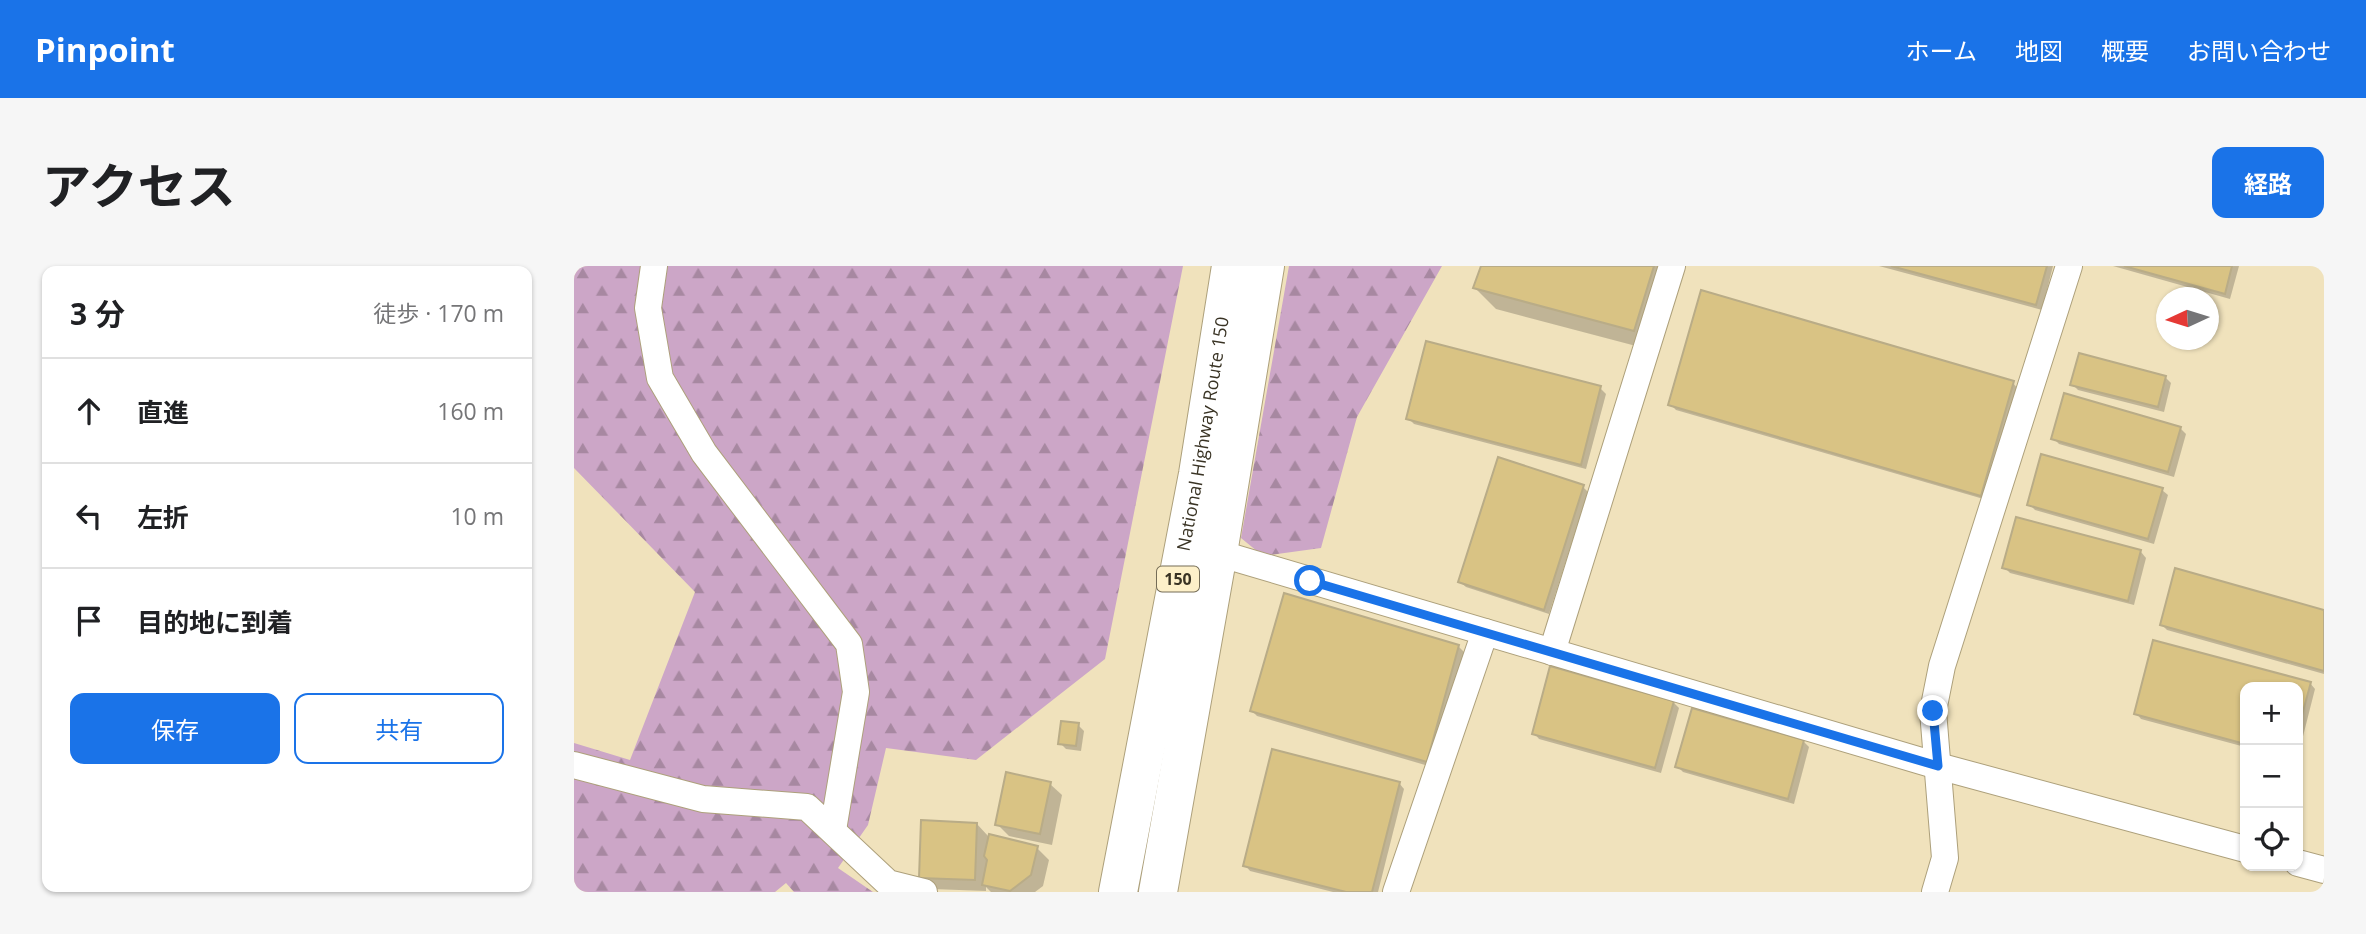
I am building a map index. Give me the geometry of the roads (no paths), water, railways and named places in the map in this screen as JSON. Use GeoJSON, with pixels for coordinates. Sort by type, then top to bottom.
{"type":"FeatureCollection","features":[{"type":"Feature","properties":{"kind":"highway","name":"National Highway Route 150"},"geometry":{"type":"LineString","coordinates":[[1118,892],[1198,474],[1231,266]]}},
{"type":"Feature","properties":{"kind":"highway","name":"National Highway Route 150"},"geometry":{"type":"LineString","coordinates":[[1158,892],[1218,554],[1265,266]]}},
{"type":"Feature","properties":{"kind":"street"},"geometry":{"type":"LineString","coordinates":[[654,266],[648,308],[660,378],[704,453],[849,644],[856,692],[833,830]]}},
{"type":"Feature","properties":{"kind":"street"},"geometry":{"type":"LineString","coordinates":[[1552,652],[1672,266]]}},
{"type":"Feature","properties":{"kind":"street"},"geometry":{"type":"LineString","coordinates":[[1935,892],[1945,858],[1933,711],[1942,666],[2069,266]]}},
{"type":"Feature","properties":{"kind":"street"},"geometry":{"type":"LineString","coordinates":[[1218,554],[1938,766],[2240,848]]}},
{"type":"Feature","properties":{"kind":"street"},"geometry":{"type":"LineString","coordinates":[[1396,892],[1485,632]]}},
{"type":"Feature","properties":{"kind":"street"},"geometry":{"type":"LineString","coordinates":[[574,765],[703,799],[807,807],[888,883],[924,892]]}},
{"type":"Feature","properties":{"kind":"street"},"geometry":{"type":"LineString","coordinates":[[2303,864],[2324,870]]}}]}
